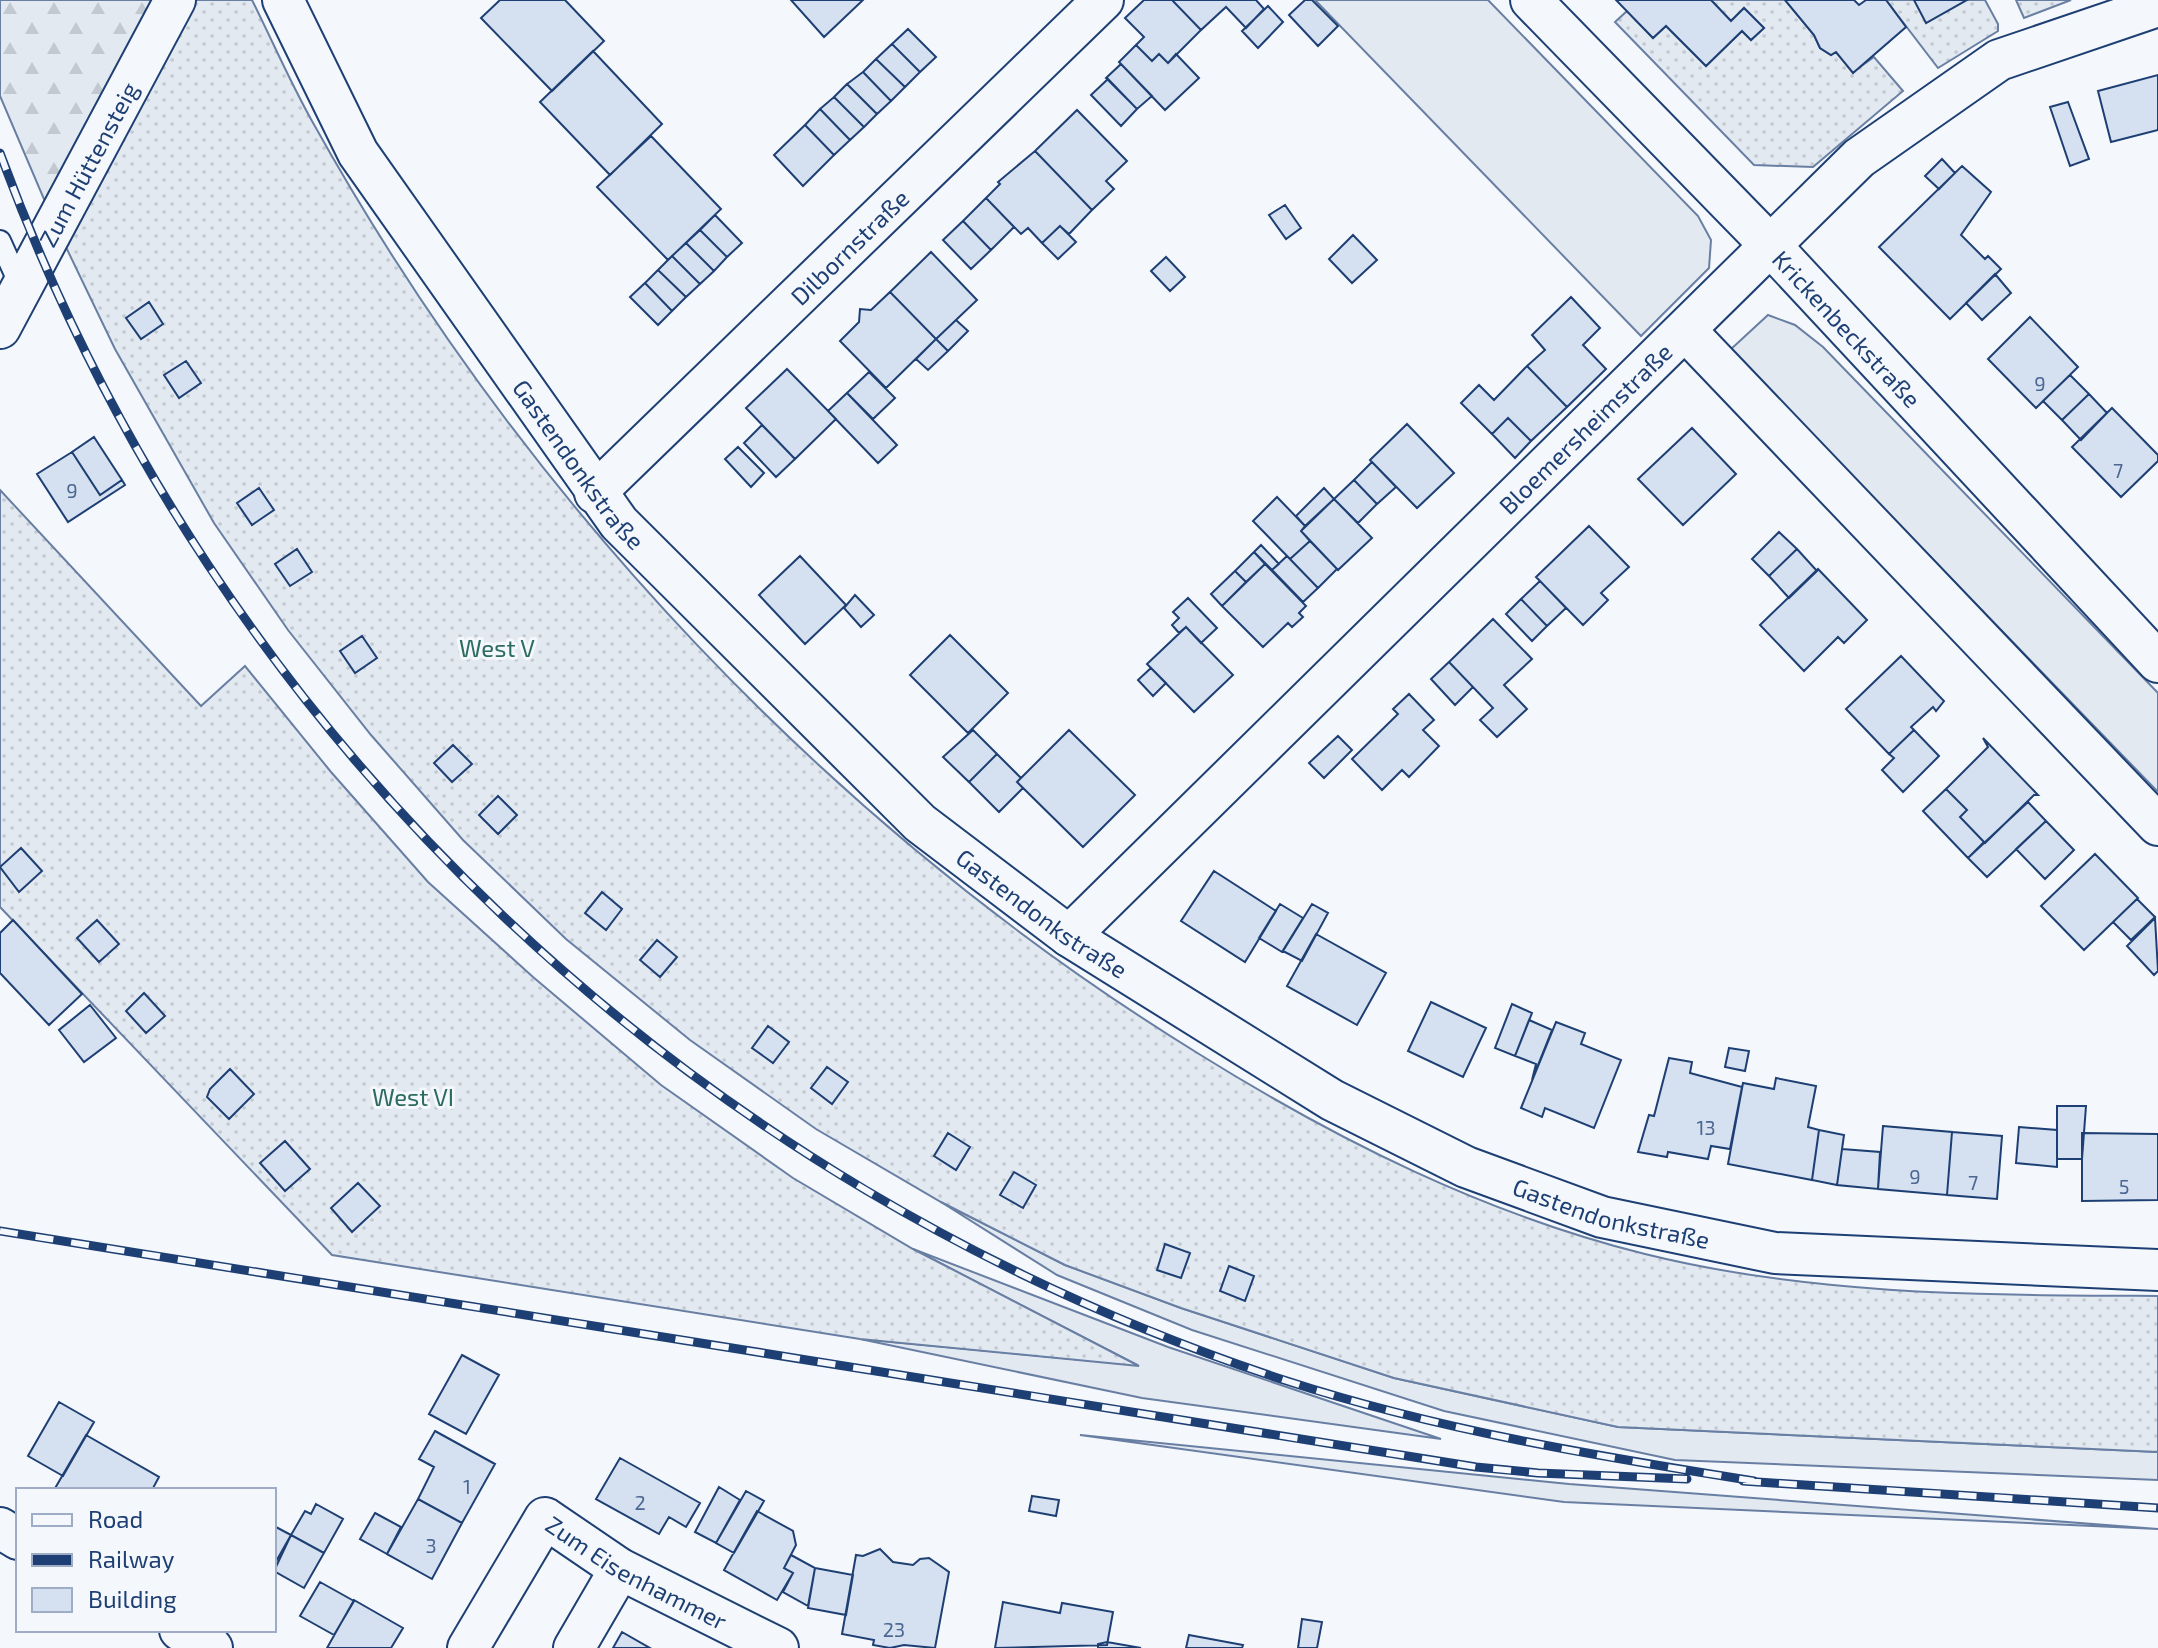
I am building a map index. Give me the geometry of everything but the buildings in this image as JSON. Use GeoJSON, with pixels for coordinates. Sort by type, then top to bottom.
{"type":"FeatureCollection","features":[{"type":"Feature","properties":{"kind":"street","name":"Zum Hüttensteig"},"geometry":{"type":"LineString","coordinates":[[0,328],[20,285],[175,0]]}},
{"type":"Feature","properties":{"kind":"street","name":"Gastendonkstraße"},"geometry":{"type":"LineString","coordinates":[[283,0],[358,153],[595,493],[653,558],[920,823],[1069,936],[1332,1100],[1466,1167],[1602,1217],[1775,1253],[2158,1270]]}},
{"type":"Feature","properties":{"kind":"street","name":"Dilbornstraße"},"geometry":{"type":"LineString","coordinates":[[595,493],[1103,0]]}},
{"type":"Feature","properties":{"kind":"street","name":"Krickenbeckstraße"},"geometry":{"type":"LineString","coordinates":[[1531,0],[1769,244],[2158,662]]}},
{"type":"Feature","properties":{"kind":"street","name":"Bloemersheimstraße"},"geometry":{"type":"LineString","coordinates":[[1069,936],[1859,158],[1999,60],[2158,6]]}},
{"type":"Feature","properties":{"kind":"street"},"geometry":{"type":"LineString","coordinates":[[1686,331],[2158,825]]}},
{"type":"Feature","properties":{"kind":"street","name":"Zum Eisenhammer"},"geometry":{"type":"LineString","coordinates":[[468,1648],[545,1518],[620,1569],[778,1648]]}},
{"type":"Feature","properties":{"kind":"street"},"geometry":{"type":"LineString","coordinates":[[574,1648],[620,1569]]}},
{"type":"Feature","properties":{"kind":"street"},"geometry":{"type":"LineString","coordinates":[[184,1632],[212,1648]]}},
{"type":"Feature","properties":{"kind":"lane"},"geometry":{"type":"LineString","coordinates":[[0,241],[20,285]]}},
{"type":"Feature","properties":{"kind":"green space"},"geometry":{"type":"Polygon","coordinates":[[[0,0],[164,0],[52,218],[0,96],[0,0]]]}},
{"type":"Feature","properties":{"kind":"green space","name":"West V"},"geometry":{"type":"Polygon","coordinates":[[[187,0],[252,0],[312,121],[395,260],[487,394],[588,522],[696,644],[812,759],[935,866],[1064,964],[1199,1054],[1359,1145],[1470,1196],[1586,1237],[1709,1268],[1836,1285],[1965,1293],[2158,1296],[2158,1452],[1618,1427],[1394,1378],[1181,1308],[1065,1265],[941,1202],[816,1129],[690,1040],[566,939],[463,840],[371,735],[288,630],[214,523],[115,349],[64,243],[187,0]]]}},
{"type":"Feature","properties":{"kind":"green space"},"geometry":{"type":"Polygon","coordinates":[[[1315,0],[1488,0],[1698,216],[1711,240],[1709,268],[1641,336],[1315,0]]]}},
{"type":"Feature","properties":{"kind":"green space"},"geometry":{"type":"Polygon","coordinates":[[[1711,0],[1785,0],[1814,35],[1820,48],[1831,55],[1836,52],[1853,72],[1874,57],[1903,91],[1813,167],[1754,165],[1615,22],[1627,11],[1653,38],[1666,26],[1706,66],[1742,31],[1751,40],[1764,28],[1744,8],[1731,21],[1711,0]]]}},
{"type":"Feature","properties":{"kind":"green space"},"geometry":{"type":"Polygon","coordinates":[[[1886,0],[1985,0],[1998,24],[1998,31],[1938,68],[1886,0]]]}},
{"type":"Feature","properties":{"kind":"green space"},"geometry":{"type":"Polygon","coordinates":[[[2016,0],[2071,0],[2024,18],[2016,0]]]}},
{"type":"Feature","properties":{"kind":"green space"},"geometry":{"type":"Polygon","coordinates":[[[1768,315],[1795,325],[1823,347],[2158,693],[2158,792],[1730,350],[1768,315]]]}},
{"type":"Feature","properties":{"kind":"green space","name":"West VI"},"geometry":{"type":"Polygon","coordinates":[[[0,490],[201,706],[245,666],[331,772],[428,882],[533,977],[661,1085],[793,1178],[913,1249],[1139,1366],[860,1339],[332,1255],[0,907],[0,490]]]}},
{"type":"Feature","properties":{"kind":"green space"},"geometry":{"type":"Polygon","coordinates":[[[941,1202],[1065,1265],[1181,1308],[1394,1378],[1618,1427],[2158,1452],[2158,1480],[1675,1460],[1444,1411],[1192,1330],[1057,1275],[941,1202]]]}},
{"type":"Feature","properties":{"kind":"green space"},"geometry":{"type":"Polygon","coordinates":[[[913,1249],[1168,1347],[1441,1439],[1142,1398],[860,1339],[1137,1365],[913,1249]]]}},
{"type":"Feature","properties":{"kind":"green space"},"geometry":{"type":"Polygon","coordinates":[[[1080,1435],[1569,1484],[2158,1529],[1564,1502],[1080,1435]]]}},
{"type":"Feature","properties":{"kind":"railway"},"geometry":{"type":"LineString","coordinates":[[0,153],[93,366],[208,565],[345,749],[502,915],[676,1062],[866,1190],[1070,1297],[1287,1381],[1402,1414],[1518,1440],[1754,1481]]}},
{"type":"Feature","properties":{"kind":"railway"},"geometry":{"type":"LineString","coordinates":[[0,1231],[1476,1467],[1538,1473],[1687,1479]]}},
{"type":"Feature","properties":{"kind":"railway"},"geometry":{"type":"LineString","coordinates":[[1743,1481],[2158,1508]]}}]}
